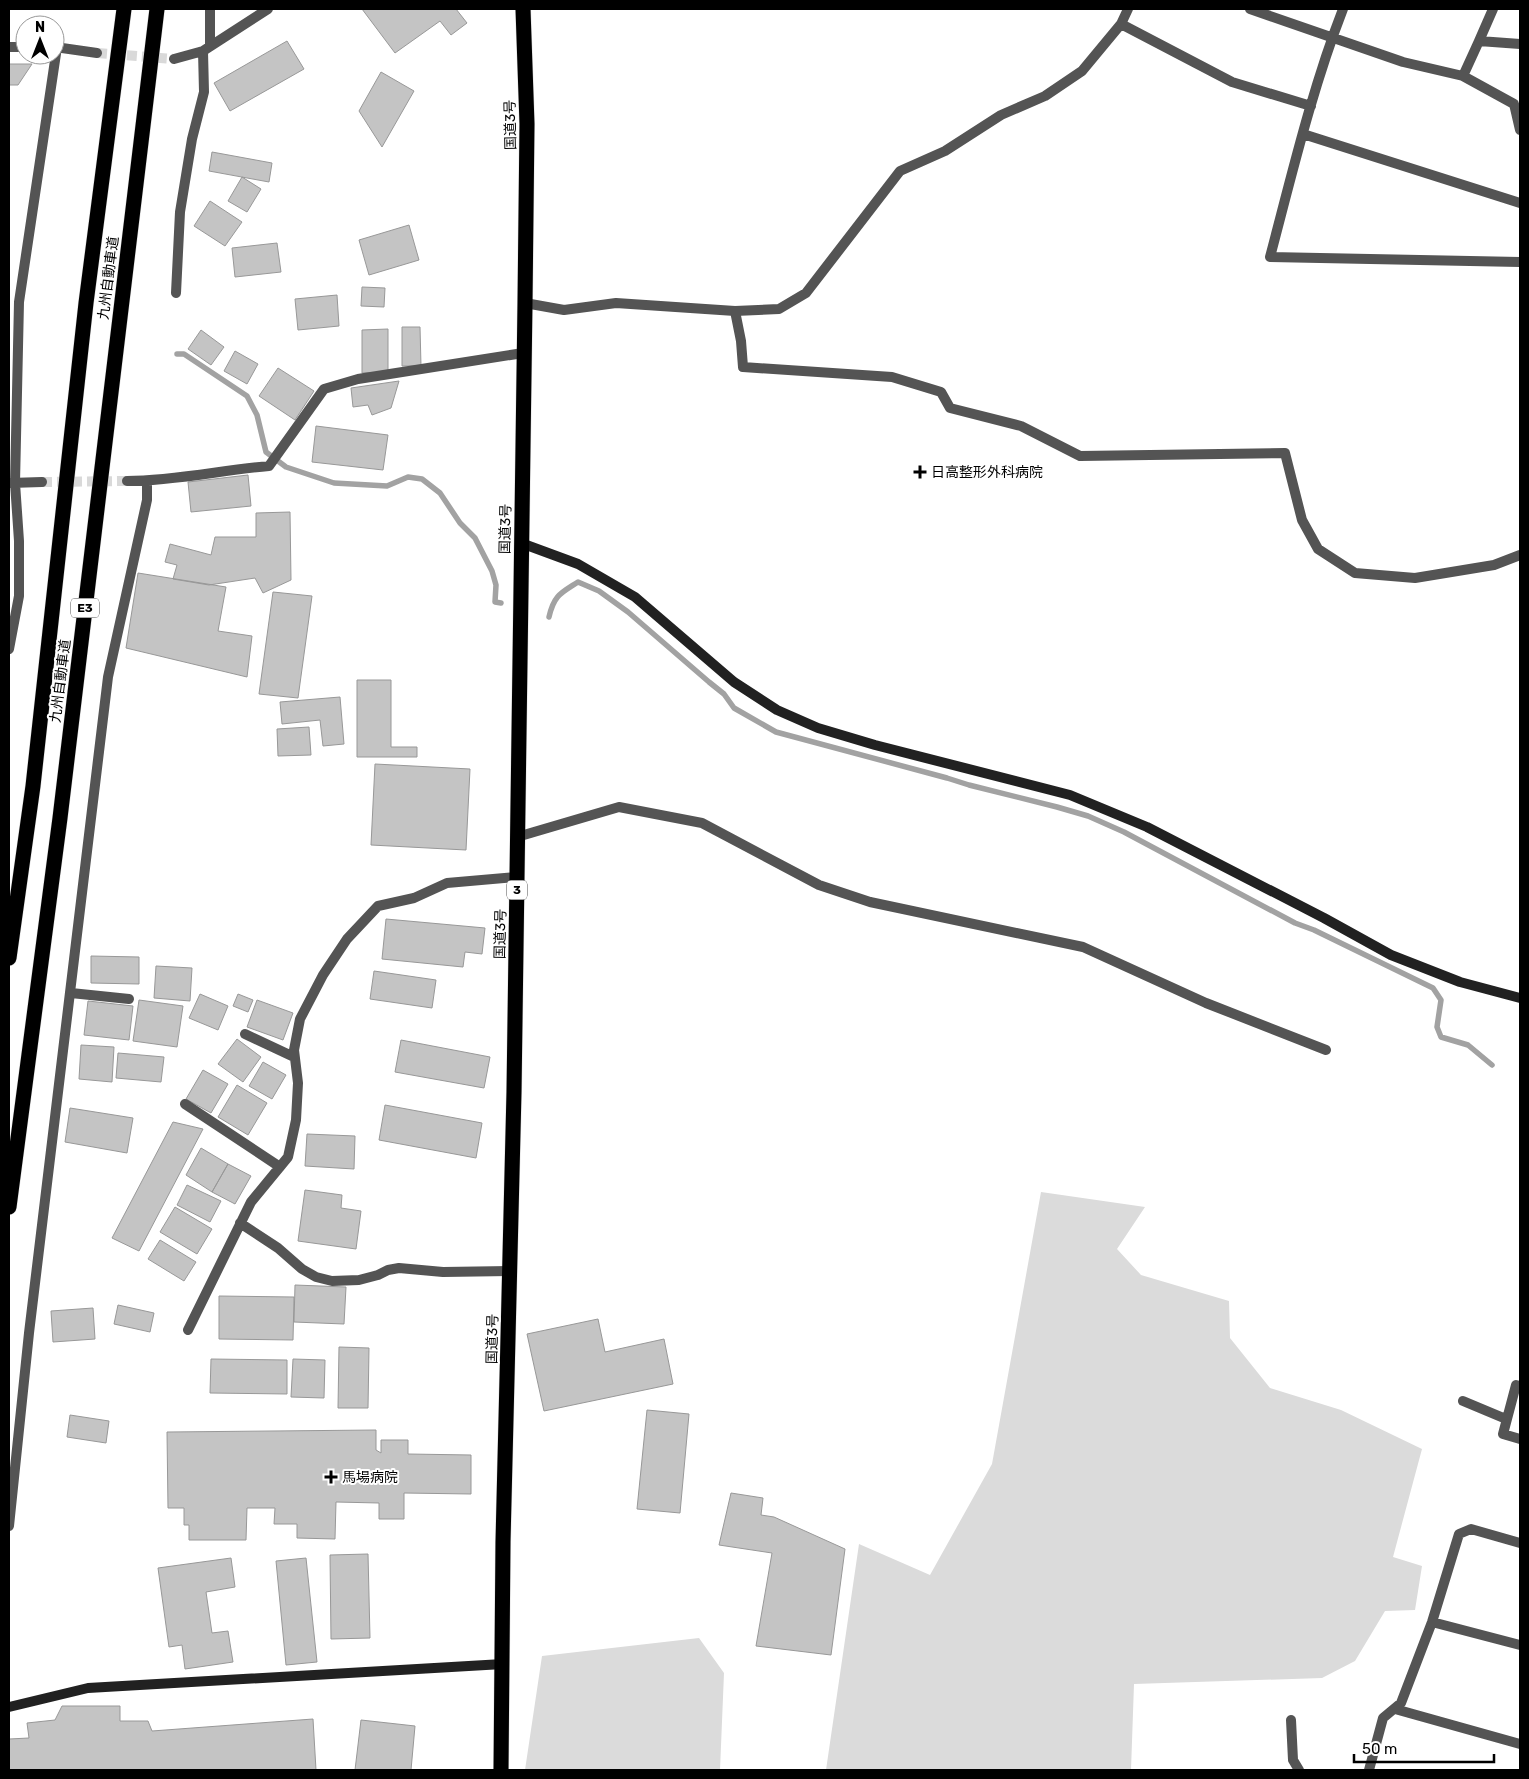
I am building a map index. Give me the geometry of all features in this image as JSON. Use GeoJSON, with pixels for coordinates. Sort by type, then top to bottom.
{"type":"FeatureCollection","features":[{"type":"Feature","properties":{"kind":"highway","name":"九州自動車道"},"geometry":{"type":"LineString","coordinates":[[9,958],[33,786],[86,303],[124,9]]}},
{"type":"Feature","properties":{"kind":"highway","name":"九州自動車道"},"geometry":{"type":"LineString","coordinates":[[9,1207],[60,818],[157,9]]}},
{"type":"Feature","properties":{"kind":"highway","name":"国道3号"},"geometry":{"type":"LineString","coordinates":[[501,1770],[503,1542],[517,877],[525,303],[527,124],[523,9]]}},
{"type":"Feature","properties":{"kind":"street"},"geometry":{"type":"LineString","coordinates":[[176,293],[180,212],[192,139],[204,92],[210,9]]}},
{"type":"Feature","properties":{"kind":"street"},"geometry":{"type":"LineString","coordinates":[[174,59],[206,48],[268,9]]}},
{"type":"Feature","properties":{"kind":"street"},"geometry":{"type":"LineString","coordinates":[[525,303],[564,310],[616,303],[735,311],[779,309],[806,293],[900,171],[945,151],[1001,114],[1045,96],[1082,71],[1121,24],[1128,9]]}},
{"type":"Feature","properties":{"kind":"street"},"geometry":{"type":"LineString","coordinates":[[1250,9],[1403,62],[1463,76],[1514,104],[1520,130]]}},
{"type":"Feature","properties":{"kind":"street"},"geometry":{"type":"LineString","coordinates":[[1343,9],[1332,37],[1311,106],[1270,257],[1520,262]]}},
{"type":"Feature","properties":{"kind":"street"},"geometry":{"type":"LineString","coordinates":[[1463,76],[1493,9]]}},
{"type":"Feature","properties":{"kind":"street"},"geometry":{"type":"LineString","coordinates":[[1121,24],[1232,82],[1311,106]]}},
{"type":"Feature","properties":{"kind":"street"},"geometry":{"type":"LineString","coordinates":[[1479,41],[1520,44]]}},
{"type":"Feature","properties":{"kind":"street"},"geometry":{"type":"LineString","coordinates":[[65,48],[97,53]]}},
{"type":"Feature","properties":{"kind":"street"},"geometry":{"type":"LineString","coordinates":[[9,650],[18,596],[18,540],[12,483],[19,302],[53,65]]}},
{"type":"Feature","properties":{"kind":"street"},"geometry":{"type":"LineString","coordinates":[[1303,134],[1520,203]]}},
{"type":"Feature","properties":{"kind":"street"},"geometry":{"type":"LineString","coordinates":[[735,311],[741,341],[743,368],[892,376],[941,392],[950,408],[1021,426],[1080,456],[1285,453],[1302,520],[1318,549],[1355,573],[1415,578],[1494,566],[1520,555]]}},
{"type":"Feature","properties":{"kind":"street"},"geometry":{"type":"LineString","coordinates":[[127,481],[147,481],[236,468],[268,466],[324,389],[358,379],[524,353]]}},
{"type":"Feature","properties":{"kind":"street"},"geometry":{"type":"LineString","coordinates":[[9,1526],[29,1333],[108,677],[147,500],[147,481]]}},
{"type":"Feature","properties":{"kind":"street"},"geometry":{"type":"LineString","coordinates":[[12,483],[42,482]]}},
{"type":"Feature","properties":{"kind":"street"},"geometry":{"type":"LineString","coordinates":[[521,543],[578,564],[634,597],[734,682],[777,710],[818,728],[875,746],[1070,795],[1147,827],[1392,955],[1460,982],[1520,998]]}},
{"type":"Feature","properties":{"kind":"street"},"geometry":{"type":"LineString","coordinates":[[517,837],[618,807],[702,823],[819,885],[870,902],[1083,947],[1206,1003],[1326,1050]]}},
{"type":"Feature","properties":{"kind":"street"},"geometry":{"type":"LineString","coordinates":[[188,1330],[251,1202],[288,1157],[296,1120],[298,1084],[294,1050],[300,1019],[323,975],[347,939],[378,906],[414,898],[447,883],[517,877]]}},
{"type":"Feature","properties":{"kind":"street"},"geometry":{"type":"LineString","coordinates":[[71,993],[129,999]]}},
{"type":"Feature","properties":{"kind":"street"},"geometry":{"type":"LineString","coordinates":[[246,1034],[294,1057]]}},
{"type":"Feature","properties":{"kind":"street"},"geometry":{"type":"LineString","coordinates":[[185,1104],[280,1167]]}},
{"type":"Feature","properties":{"kind":"street"},"geometry":{"type":"LineString","coordinates":[[240,1223],[278,1248],[302,1269],[316,1277],[332,1281],[359,1280],[399,1268],[443,1272],[510,1271]]}},
{"type":"Feature","properties":{"kind":"street"},"geometry":{"type":"LineString","coordinates":[[1520,1386],[1516,1385],[1503,1434],[1520,1439]]}},
{"type":"Feature","properties":{"kind":"street"},"geometry":{"type":"LineString","coordinates":[[1463,1401],[1506,1419]]}},
{"type":"Feature","properties":{"kind":"street"},"geometry":{"type":"LineString","coordinates":[[1369,1770],[1383,1718],[1401,1704],[1432,1622],[1458,1534],[1471,1530],[1520,1543]]}},
{"type":"Feature","properties":{"kind":"street"},"geometry":{"type":"LineString","coordinates":[[1432,1622],[1520,1645]]}},
{"type":"Feature","properties":{"kind":"street"},"geometry":{"type":"LineString","coordinates":[[9,1707],[88,1688],[503,1664]]}},
{"type":"Feature","properties":{"kind":"street"},"geometry":{"type":"LineString","coordinates":[[1395,1709],[1520,1744]]}},
{"type":"Feature","properties":{"kind":"street"},"geometry":{"type":"LineString","coordinates":[[1291,1720],[1293,1760],[1299,1770]]}},
{"type":"Feature","properties":{"kind":"shaded area"},"geometry":{"type":"Polygon","coordinates":[[[1041,1192],[1145,1207],[1117,1249],[1141,1275],[1229,1301],[1230,1338],[1270,1388],[1341,1410],[1422,1449],[1393,1557],[1422,1566],[1415,1610],[1385,1611],[1355,1661],[1322,1678],[1134,1684],[1131,1770],[826,1770],[859,1544],[930,1575],[992,1464],[1041,1192]]]}},
{"type":"Feature","properties":{"kind":"shaded area"},"geometry":{"type":"Polygon","coordinates":[[[699,1638],[724,1673],[720,1770],[525,1770],[542,1656],[699,1638]]]}},
{"type":"Feature","properties":{"kind":"building"},"geometry":{"type":"Polygon","coordinates":[[[362,9],[456,9],[467,23],[451,35],[440,21],[395,53],[362,9]]]}},
{"type":"Feature","properties":{"kind":"building"},"geometry":{"type":"Polygon","coordinates":[[[287,41],[304,69],[230,111],[214,83],[287,41]]]}},
{"type":"Feature","properties":{"kind":"building"},"geometry":{"type":"Polygon","coordinates":[[[9,64],[31,65],[18,85],[9,85],[9,64]]]}},
{"type":"Feature","properties":{"kind":"building"},"geometry":{"type":"Polygon","coordinates":[[[381,72],[414,91],[382,147],[359,111],[381,72]]]}},
{"type":"Feature","properties":{"kind":"building"},"geometry":{"type":"Polygon","coordinates":[[[212,152],[272,163],[269,182],[209,171],[212,152]]]}},
{"type":"Feature","properties":{"kind":"building"},"geometry":{"type":"Polygon","coordinates":[[[242,177],[261,189],[247,212],[228,201],[242,177]]]}},
{"type":"Feature","properties":{"kind":"building"},"geometry":{"type":"Polygon","coordinates":[[[210,201],[242,222],[225,246],[194,226],[210,201]]]}},
{"type":"Feature","properties":{"kind":"building"},"geometry":{"type":"Polygon","coordinates":[[[409,225],[419,260],[369,275],[359,240],[409,225]]]}},
{"type":"Feature","properties":{"kind":"building"},"geometry":{"type":"Polygon","coordinates":[[[277,243],[281,272],[235,277],[232,248],[277,243]]]}},
{"type":"Feature","properties":{"kind":"building"},"geometry":{"type":"Polygon","coordinates":[[[362,287],[385,288],[384,307],[361,306],[362,287]]]}},
{"type":"Feature","properties":{"kind":"building"},"geometry":{"type":"Polygon","coordinates":[[[337,295],[339,326],[298,330],[295,299],[337,295]]]}},
{"type":"Feature","properties":{"kind":"building"},"geometry":{"type":"Polygon","coordinates":[[[402,327],[420,327],[421,366],[402,366],[402,327]]]}},
{"type":"Feature","properties":{"kind":"building"},"geometry":{"type":"Polygon","coordinates":[[[388,329],[388,372],[362,373],[362,330],[388,329]]]}},
{"type":"Feature","properties":{"kind":"building"},"geometry":{"type":"Polygon","coordinates":[[[201,330],[224,347],[211,365],[188,349],[201,330]]]}},
{"type":"Feature","properties":{"kind":"building"},"geometry":{"type":"Polygon","coordinates":[[[235,351],[258,364],[247,384],[224,371],[235,351]]]}},
{"type":"Feature","properties":{"kind":"building"},"geometry":{"type":"Polygon","coordinates":[[[278,368],[314,391],[295,420],[259,396],[278,368]]]}},
{"type":"Feature","properties":{"kind":"building"},"geometry":{"type":"Polygon","coordinates":[[[399,381],[391,408],[372,415],[368,405],[353,407],[351,388],[399,381]]]}},
{"type":"Feature","properties":{"kind":"building"},"geometry":{"type":"Polygon","coordinates":[[[316,426],[388,435],[383,470],[312,462],[316,426]]]}},
{"type":"Feature","properties":{"kind":"building"},"geometry":{"type":"Polygon","coordinates":[[[248,475],[251,506],[191,512],[188,482],[248,475]]]}},
{"type":"Feature","properties":{"kind":"building"},"geometry":{"type":"Polygon","coordinates":[[[290,512],[291,580],[263,593],[255,578],[209,585],[173,579],[177,565],[165,562],[170,544],[211,555],[215,537],[256,537],[256,513],[290,512]]]}},
{"type":"Feature","properties":{"kind":"building"},"geometry":{"type":"Polygon","coordinates":[[[138,573],[226,587],[218,631],[252,636],[247,677],[126,648],[138,573]]]}},
{"type":"Feature","properties":{"kind":"building"},"geometry":{"type":"Polygon","coordinates":[[[273,592],[312,596],[298,698],[259,694],[273,592]]]}},
{"type":"Feature","properties":{"kind":"building"},"geometry":{"type":"Polygon","coordinates":[[[357,680],[391,680],[391,747],[417,747],[417,757],[357,757],[357,680]]]}},
{"type":"Feature","properties":{"kind":"building"},"geometry":{"type":"Polygon","coordinates":[[[340,697],[344,744],[323,746],[320,720],[282,724],[280,702],[340,697]]]}},
{"type":"Feature","properties":{"kind":"building"},"geometry":{"type":"Polygon","coordinates":[[[309,727],[311,755],[278,756],[277,729],[309,727]]]}},
{"type":"Feature","properties":{"kind":"building"},"geometry":{"type":"Polygon","coordinates":[[[375,764],[470,769],[466,850],[371,845],[375,764]]]}},
{"type":"Feature","properties":{"kind":"building"},"geometry":{"type":"Polygon","coordinates":[[[386,919],[485,928],[482,954],[465,952],[463,967],[382,959],[386,919]]]}},
{"type":"Feature","properties":{"kind":"building"},"geometry":{"type":"Polygon","coordinates":[[[91,956],[139,957],[139,984],[91,983],[91,956]]]}},
{"type":"Feature","properties":{"kind":"building"},"geometry":{"type":"Polygon","coordinates":[[[156,966],[192,968],[190,1001],[154,998],[156,966]]]}},
{"type":"Feature","properties":{"kind":"building"},"geometry":{"type":"Polygon","coordinates":[[[374,971],[436,980],[432,1008],[370,999],[374,971]]]}},
{"type":"Feature","properties":{"kind":"building"},"geometry":{"type":"Polygon","coordinates":[[[200,994],[228,1006],[218,1030],[189,1018],[200,994]]]}},
{"type":"Feature","properties":{"kind":"building"},"geometry":{"type":"Polygon","coordinates":[[[238,994],[253,1000],[248,1012],[233,1006],[238,994]]]}},
{"type":"Feature","properties":{"kind":"building"},"geometry":{"type":"Polygon","coordinates":[[[139,1000],[183,1006],[177,1047],[133,1041],[139,1000]]]}},
{"type":"Feature","properties":{"kind":"building"},"geometry":{"type":"Polygon","coordinates":[[[257,1000],[293,1013],[283,1040],[247,1027],[257,1000]]]}},
{"type":"Feature","properties":{"kind":"building"},"geometry":{"type":"Polygon","coordinates":[[[88,1001],[133,1006],[129,1040],[84,1035],[88,1001]]]}},
{"type":"Feature","properties":{"kind":"building"},"geometry":{"type":"Polygon","coordinates":[[[237,1039],[261,1057],[243,1082],[218,1064],[237,1039]]]}},
{"type":"Feature","properties":{"kind":"building"},"geometry":{"type":"Polygon","coordinates":[[[401,1040],[490,1057],[484,1088],[395,1072],[401,1040]]]}},
{"type":"Feature","properties":{"kind":"building"},"geometry":{"type":"Polygon","coordinates":[[[81,1045],[114,1047],[112,1082],[79,1079],[81,1045]]]}},
{"type":"Feature","properties":{"kind":"building"},"geometry":{"type":"Polygon","coordinates":[[[118,1053],[164,1057],[161,1082],[116,1078],[118,1053]]]}},
{"type":"Feature","properties":{"kind":"building"},"geometry":{"type":"Polygon","coordinates":[[[263,1062],[286,1075],[272,1099],[249,1086],[263,1062]]]}},
{"type":"Feature","properties":{"kind":"building"},"geometry":{"type":"Polygon","coordinates":[[[203,1070],[228,1084],[211,1113],[186,1099],[203,1070]]]}},
{"type":"Feature","properties":{"kind":"building"},"geometry":{"type":"Polygon","coordinates":[[[237,1085],[267,1103],[248,1135],[218,1117],[237,1085]]]}},
{"type":"Feature","properties":{"kind":"building"},"geometry":{"type":"Polygon","coordinates":[[[385,1105],[482,1123],[476,1158],[379,1140],[385,1105]]]}},
{"type":"Feature","properties":{"kind":"building"},"geometry":{"type":"Polygon","coordinates":[[[70,1108],[133,1118],[127,1153],[65,1142],[70,1108]]]}},
{"type":"Feature","properties":{"kind":"building"},"geometry":{"type":"Polygon","coordinates":[[[173,1122],[203,1129],[139,1251],[112,1238],[173,1122]]]}},
{"type":"Feature","properties":{"kind":"building"},"geometry":{"type":"Polygon","coordinates":[[[307,1134],[355,1136],[354,1169],[305,1166],[307,1134]]]}},
{"type":"Feature","properties":{"kind":"building"},"geometry":{"type":"Polygon","coordinates":[[[201,1148],[228,1164],[212,1192],[186,1175],[201,1148]]]}},
{"type":"Feature","properties":{"kind":"building"},"geometry":{"type":"Polygon","coordinates":[[[228,1164],[251,1176],[235,1204],[212,1192],[228,1164]]]}},
{"type":"Feature","properties":{"kind":"building"},"geometry":{"type":"Polygon","coordinates":[[[187,1185],[221,1201],[210,1222],[177,1205],[187,1185]]]}},
{"type":"Feature","properties":{"kind":"building"},"geometry":{"type":"Polygon","coordinates":[[[305,1190],[342,1195],[341,1208],[361,1211],[356,1249],[298,1241],[305,1190]]]}},
{"type":"Feature","properties":{"kind":"building"},"geometry":{"type":"Polygon","coordinates":[[[175,1207],[212,1229],[197,1254],[160,1232],[175,1207]]]}},
{"type":"Feature","properties":{"kind":"building"},"geometry":{"type":"Polygon","coordinates":[[[160,1240],[196,1262],[184,1281],[148,1259],[160,1240]]]}},
{"type":"Feature","properties":{"kind":"building"},"geometry":{"type":"Polygon","coordinates":[[[295,1285],[346,1287],[344,1324],[294,1322],[295,1285]]]}},
{"type":"Feature","properties":{"kind":"building"},"geometry":{"type":"Polygon","coordinates":[[[219,1296],[294,1297],[293,1340],[219,1339],[219,1296]]]}},
{"type":"Feature","properties":{"kind":"building"},"geometry":{"type":"Polygon","coordinates":[[[118,1305],[154,1313],[150,1332],[114,1324],[118,1305]]]}},
{"type":"Feature","properties":{"kind":"building"},"geometry":{"type":"Polygon","coordinates":[[[93,1308],[95,1339],[53,1342],[51,1311],[93,1308]]]}},
{"type":"Feature","properties":{"kind":"building"},"geometry":{"type":"Polygon","coordinates":[[[598,1319],[605,1352],[664,1339],[673,1384],[544,1411],[527,1334],[598,1319]]]}},
{"type":"Feature","properties":{"kind":"building"},"geometry":{"type":"Polygon","coordinates":[[[339,1347],[369,1348],[368,1408],[338,1408],[339,1347]]]}},
{"type":"Feature","properties":{"kind":"building"},"geometry":{"type":"Polygon","coordinates":[[[211,1359],[287,1360],[287,1394],[210,1393],[211,1359]]]}},
{"type":"Feature","properties":{"kind":"building"},"geometry":{"type":"Polygon","coordinates":[[[293,1359],[325,1360],[324,1398],[291,1397],[293,1359]]]}},
{"type":"Feature","properties":{"kind":"building"},"geometry":{"type":"Polygon","coordinates":[[[647,1410],[689,1414],[680,1513],[637,1509],[647,1410]]]}},
{"type":"Feature","properties":{"kind":"building"},"geometry":{"type":"Polygon","coordinates":[[[70,1415],[109,1421],[106,1443],[67,1437],[70,1415]]]}},
{"type":"Feature","properties":{"kind":"building"},"geometry":{"type":"Polygon","coordinates":[[[376,1430],[376,1450],[381,1453],[381,1440],[408,1440],[408,1454],[471,1455],[471,1494],[404,1493],[404,1519],[379,1519],[379,1503],[336,1502],[335,1539],[297,1538],[297,1524],[274,1524],[275,1508],[247,1508],[246,1540],[189,1540],[189,1525],[184,1525],[184,1508],[168,1508],[167,1432],[376,1430]]]}},
{"type":"Feature","properties":{"kind":"building"},"geometry":{"type":"Polygon","coordinates":[[[731,1493],[763,1498],[761,1515],[774,1517],[845,1549],[831,1655],[756,1646],[772,1553],[719,1545],[731,1493]]]}},
{"type":"Feature","properties":{"kind":"building"},"geometry":{"type":"Polygon","coordinates":[[[368,1554],[370,1638],[331,1639],[330,1555],[368,1554]]]}},
{"type":"Feature","properties":{"kind":"building"},"geometry":{"type":"Polygon","coordinates":[[[231,1558],[235,1587],[206,1592],[212,1633],[228,1631],[233,1662],[185,1669],[182,1645],[169,1647],[158,1568],[231,1558]]]}},
{"type":"Feature","properties":{"kind":"building"},"geometry":{"type":"Polygon","coordinates":[[[306,1558],[317,1662],[286,1665],[276,1561],[306,1558]]]}},
{"type":"Feature","properties":{"kind":"building"},"geometry":{"type":"Polygon","coordinates":[[[62,1706],[120,1706],[120,1721],[148,1721],[152,1731],[313,1719],[316,1770],[9,1770],[9,1739],[29,1738],[27,1723],[55,1720],[62,1706]]]}},
{"type":"Feature","properties":{"kind":"building"},"geometry":{"type":"Polygon","coordinates":[[[361,1720],[415,1726],[411,1770],[355,1770],[361,1720]]]}},
{"type":"Feature","properties":{"kind":"waterway"},"geometry":{"type":"LineString","coordinates":[[177,354],[184,354],[247,396],[257,415],[266,452],[286,467],[334,483],[387,486],[408,477],[422,479],[440,493],[460,523],[475,538],[492,571],[496,585],[495,602],[501,603]]}},
{"type":"Feature","properties":{"kind":"waterway"},"geometry":{"type":"LineString","coordinates":[[549,617],[553,604],[559,595],[578,582],[599,591],[628,612],[724,694],[734,708],[776,732],[1057,807],[1088,816],[1124,832],[1295,923],[1314,930],[1433,988],[1441,1000],[1437,1027],[1441,1037],[1468,1045],[1492,1065]]}},
{"type":"Feature","properties":{"kind":"tunnel"},"geometry":{"type":"LineString","coordinates":[[97,53],[174,59]]}},
{"type":"Feature","properties":{"kind":"tunnel"},"geometry":{"type":"LineString","coordinates":[[42,482],[127,481]]}},
{"type":"Feature","properties":{"kind":"place","name":"日高整形外科病院"},"geometry":{"type":"Point","coordinates":[920,472]}},
{"type":"Feature","properties":{"kind":"place","name":"馬場病院"},"geometry":{"type":"Point","coordinates":[331,1477]}}]}
